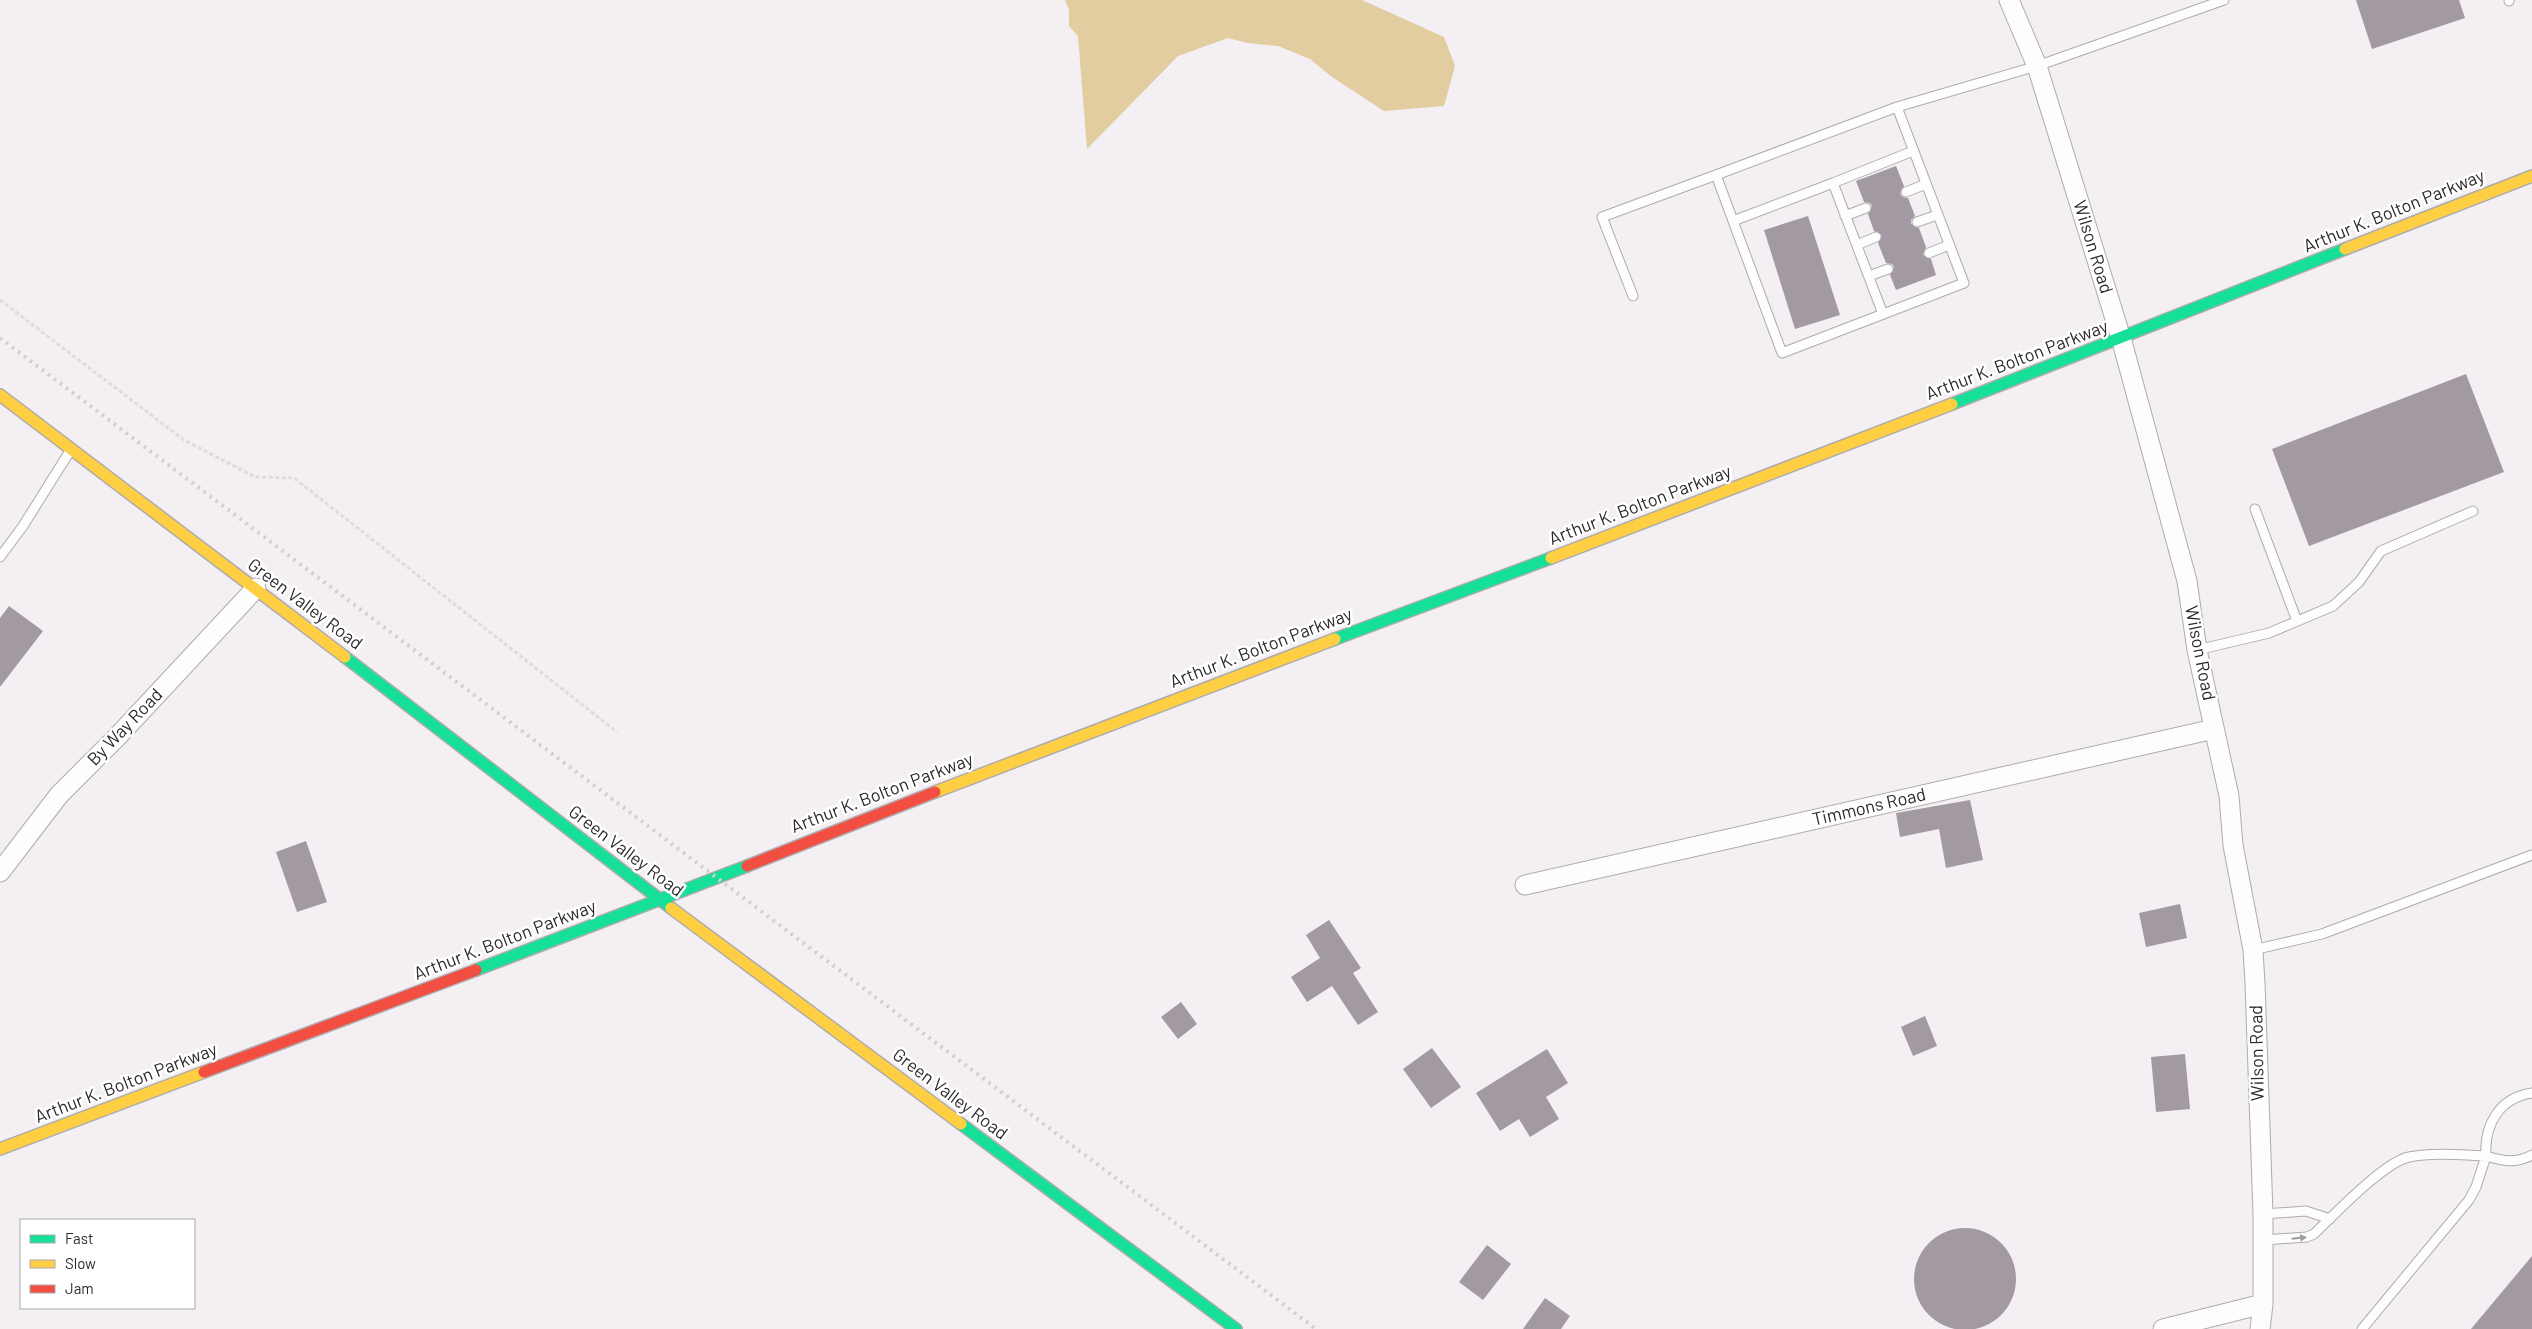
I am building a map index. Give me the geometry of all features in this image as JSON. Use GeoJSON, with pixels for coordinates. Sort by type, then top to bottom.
{"type":"FeatureCollection","features":[{"type":"Feature","properties":{"kind":"main road","name":"Arthur K. Bolton Parkway"},"geometry":{"type":"LineString","coordinates":[[0,1149],[661,900],[1078,735],[1763,478],[2532,176]]}},
{"type":"Feature","properties":{"kind":"main road","name":"Green Valley Road"},"geometry":{"type":"LineString","coordinates":[[0,395],[256,588],[661,900],[1236,1329]]}},
{"type":"Feature","properties":{"kind":"street","name":"Wilson Road"},"geometry":{"type":"LineString","coordinates":[[2009,0],[2037,66],[2121,338],[2187,581],[2197,650],[2229,796],[2233,845],[2253,950],[2263,1214],[2263,1304],[2260,1329]]}},
{"type":"Feature","properties":{"kind":"street","name":"By Way Road"},"geometry":{"type":"LineString","coordinates":[[0,872],[59,795],[118,736],[256,588]]}},
{"type":"Feature","properties":{"kind":"street","name":"Timmons Road"},"geometry":{"type":"LineString","coordinates":[[1525,885],[2214,729]]}},
{"type":"Feature","properties":{"kind":"street"},"geometry":{"type":"LineString","coordinates":[[2163,1329],[2263,1304]]}},
{"type":"Feature","properties":{"kind":"lane"},"geometry":{"type":"LineString","coordinates":[[1633,296],[1602,217],[1896,107],[2037,66],[2224,0]]}},
{"type":"Feature","properties":{"kind":"lane"},"geometry":{"type":"LineString","coordinates":[[1716,175],[1782,353],[1964,283],[1896,107]]}},
{"type":"Feature","properties":{"kind":"lane"},"geometry":{"type":"LineString","coordinates":[[1733,221],[1913,151]]}},
{"type":"Feature","properties":{"kind":"lane"},"geometry":{"type":"LineString","coordinates":[[1833,182],[1883,314]]}},
{"type":"Feature","properties":{"kind":"lane"},"geometry":{"type":"LineString","coordinates":[[1906,192],[1926,184]]}},
{"type":"Feature","properties":{"kind":"lane"},"geometry":{"type":"LineString","coordinates":[[1846,216],[1866,208]]}},
{"type":"Feature","properties":{"kind":"lane"},"geometry":{"type":"LineString","coordinates":[[1917,222],[1937,215]]}},
{"type":"Feature","properties":{"kind":"lane"},"geometry":{"type":"LineString","coordinates":[[1856,245],[1876,237]]}},
{"type":"Feature","properties":{"kind":"lane"},"geometry":{"type":"LineString","coordinates":[[1929,253],[1949,246]]}},
{"type":"Feature","properties":{"kind":"lane"},"geometry":{"type":"LineString","coordinates":[[1869,276],[1888,269]]}},
{"type":"Feature","properties":{"kind":"lane"},"geometry":{"type":"LineString","coordinates":[[0,557],[23,526],[71,449]]}},
{"type":"Feature","properties":{"kind":"lane"},"geometry":{"type":"LineString","coordinates":[[2254,509],[2297,621]]}},
{"type":"Feature","properties":{"kind":"lane"},"geometry":{"type":"LineString","coordinates":[[2197,650],[2269,633],[2334,606],[2359,582],[2381,551],[2473,511]]}},
{"type":"Feature","properties":{"kind":"lane"},"geometry":{"type":"LineString","coordinates":[[2253,950],[2322,934],[2532,855]]}},
{"type":"Feature","properties":{"kind":"lane"},"geometry":{"type":"LineString","coordinates":[[2362,1329],[2469,1200],[2476,1187],[2486,1156],[2485,1142],[2488,1125],[2499,1110],[2513,1100],[2532,1092]]}},
{"type":"Feature","properties":{"kind":"lane"},"geometry":{"type":"LineString","coordinates":[[2263,1240],[2307,1237],[2330,1219],[2366,1184],[2407,1157],[2436,1154],[2486,1156],[2506,1162],[2519,1161],[2532,1156]]}},
{"type":"Feature","properties":{"kind":"lane"},"geometry":{"type":"LineString","coordinates":[[2263,1214],[2306,1211],[2314,1212],[2330,1219]]}},
{"type":"Feature","properties":{"kind":"path"},"geometry":{"type":"LineString","coordinates":[[0,300],[184,440],[255,477],[294,478],[617,732]]}},
{"type":"Feature","properties":{"kind":"shaded area"},"geometry":{"type":"Polygon","coordinates":[[[1065,0],[1362,0],[1444,37],[1455,66],[1444,106],[1384,111],[1332,77],[1310,59],[1278,46],[1247,43],[1228,38],[1178,56],[1087,149],[1078,36],[1069,26],[1069,10],[1065,0]]]}},
{"type":"Feature","properties":{"kind":"building"},"geometry":{"type":"Polygon","coordinates":[[[2356,0],[2459,0],[2465,18],[2372,49],[2356,0]]]}},
{"type":"Feature","properties":{"kind":"building"},"geometry":{"type":"Polygon","coordinates":[[[1896,166],[1904,186],[1900,194],[1908,198],[1915,216],[1911,220],[1911,224],[1919,228],[1926,247],[1923,255],[1931,259],[1936,275],[1896,290],[1890,275],[1894,267],[1892,264],[1886,263],[1878,243],[1882,235],[1874,231],[1868,214],[1872,206],[1870,203],[1864,202],[1856,181],[1896,166]]]}},
{"type":"Feature","properties":{"kind":"building"},"geometry":{"type":"Polygon","coordinates":[[[1808,216],[1840,315],[1795,329],[1764,230],[1808,216]]]}},
{"type":"Feature","properties":{"kind":"building"},"geometry":{"type":"Polygon","coordinates":[[[2466,374],[2504,472],[2309,546],[2272,449],[2466,374]]]}},
{"type":"Feature","properties":{"kind":"building"},"geometry":{"type":"Polygon","coordinates":[[[9,606],[43,631],[0,687],[0,618],[9,606]]]}},
{"type":"Feature","properties":{"kind":"building"},"geometry":{"type":"Polygon","coordinates":[[[1970,800],[1983,860],[1946,868],[1939,829],[1900,837],[1896,813],[1970,800]]]}},
{"type":"Feature","properties":{"kind":"building"},"geometry":{"type":"Polygon","coordinates":[[[306,841],[327,902],[297,912],[276,852],[306,841]]]}},
{"type":"Feature","properties":{"kind":"building"},"geometry":{"type":"Polygon","coordinates":[[[2180,904],[2187,938],[2146,947],[2139,913],[2180,904]]]}},
{"type":"Feature","properties":{"kind":"building"},"geometry":{"type":"Polygon","coordinates":[[[1329,920],[1361,968],[1353,973],[1378,1012],[1358,1025],[1332,986],[1307,1002],[1291,977],[1320,958],[1306,935],[1329,920]]]}},
{"type":"Feature","properties":{"kind":"building"},"geometry":{"type":"Polygon","coordinates":[[[1181,1002],[1197,1024],[1178,1039],[1161,1017],[1181,1002]]]}},
{"type":"Feature","properties":{"kind":"building"},"geometry":{"type":"Polygon","coordinates":[[[1925,1016],[1937,1046],[1913,1056],[1901,1027],[1925,1016]]]}},
{"type":"Feature","properties":{"kind":"building"},"geometry":{"type":"Polygon","coordinates":[[[1432,1048],[1461,1087],[1431,1108],[1403,1069],[1432,1048]]]}},
{"type":"Feature","properties":{"kind":"building"},"geometry":{"type":"Polygon","coordinates":[[[1547,1049],[1568,1083],[1546,1097],[1559,1119],[1530,1137],[1519,1119],[1500,1131],[1476,1093],[1547,1049]]]}},
{"type":"Feature","properties":{"kind":"building"},"geometry":{"type":"Polygon","coordinates":[[[2185,1054],[2190,1109],[2156,1112],[2151,1057],[2185,1054]]]}},
{"type":"Feature","properties":{"kind":"building"},"geometry":{"type":"Polygon","coordinates":[[[1965,1228],[1984,1232],[2001,1243],[2012,1260],[2016,1279],[2012,1298],[2001,1315],[1984,1326],[1965,1330],[1946,1326],[1929,1315],[1918,1298],[1914,1279],[1918,1260],[1929,1243],[1946,1232],[1965,1228]]]}},
{"type":"Feature","properties":{"kind":"building"},"geometry":{"type":"Polygon","coordinates":[[[1487,1245],[1511,1264],[1483,1300],[1459,1282],[1487,1245]]]}},
{"type":"Feature","properties":{"kind":"building"},"geometry":{"type":"Polygon","coordinates":[[[2532,1256],[2532,1329],[2471,1329],[2532,1256]]]}},
{"type":"Feature","properties":{"kind":"building"},"geometry":{"type":"Polygon","coordinates":[[[1545,1298],[1570,1316],[1561,1329],[1523,1329],[1545,1298]]]}},
{"type":"Feature","properties":{"kind":"railway"},"geometry":{"type":"LineString","coordinates":[[0,338],[1316,1329]]}},
{"type":"Feature","properties":{"kind":"traffic: fast"},"geometry":{"type":"LineString","coordinates":[[1952,404],[2345,249]]}},
{"type":"Feature","properties":{"kind":"traffic: fast"},"geometry":{"type":"LineString","coordinates":[[1335,639],[1551,558]]}},
{"type":"Feature","properties":{"kind":"traffic: fast"},"geometry":{"type":"LineString","coordinates":[[345,657],[671,908]]}},
{"type":"Feature","properties":{"kind":"traffic: fast"},"geometry":{"type":"LineString","coordinates":[[476,970],[747,866]]}},
{"type":"Feature","properties":{"kind":"traffic: fast"},"geometry":{"type":"LineString","coordinates":[[961,1124],[1236,1329]]}},
{"type":"Feature","properties":{"kind":"traffic: slow"},"geometry":{"type":"LineString","coordinates":[[2345,249],[2532,176]]}},
{"type":"Feature","properties":{"kind":"traffic: slow"},"geometry":{"type":"LineString","coordinates":[[0,395],[345,657]]}},
{"type":"Feature","properties":{"kind":"traffic: slow"},"geometry":{"type":"LineString","coordinates":[[1551,558],[1952,404]]}},
{"type":"Feature","properties":{"kind":"traffic: slow"},"geometry":{"type":"LineString","coordinates":[[935,792],[1335,639]]}},
{"type":"Feature","properties":{"kind":"traffic: slow"},"geometry":{"type":"LineString","coordinates":[[671,908],[961,1124]]}},
{"type":"Feature","properties":{"kind":"traffic: slow"},"geometry":{"type":"LineString","coordinates":[[0,1149],[204,1072]]}},
{"type":"Feature","properties":{"kind":"traffic: jam"},"geometry":{"type":"LineString","coordinates":[[747,866],[935,792]]}},
{"type":"Feature","properties":{"kind":"traffic: jam"},"geometry":{"type":"LineString","coordinates":[[204,1072],[476,970]]}}]}
